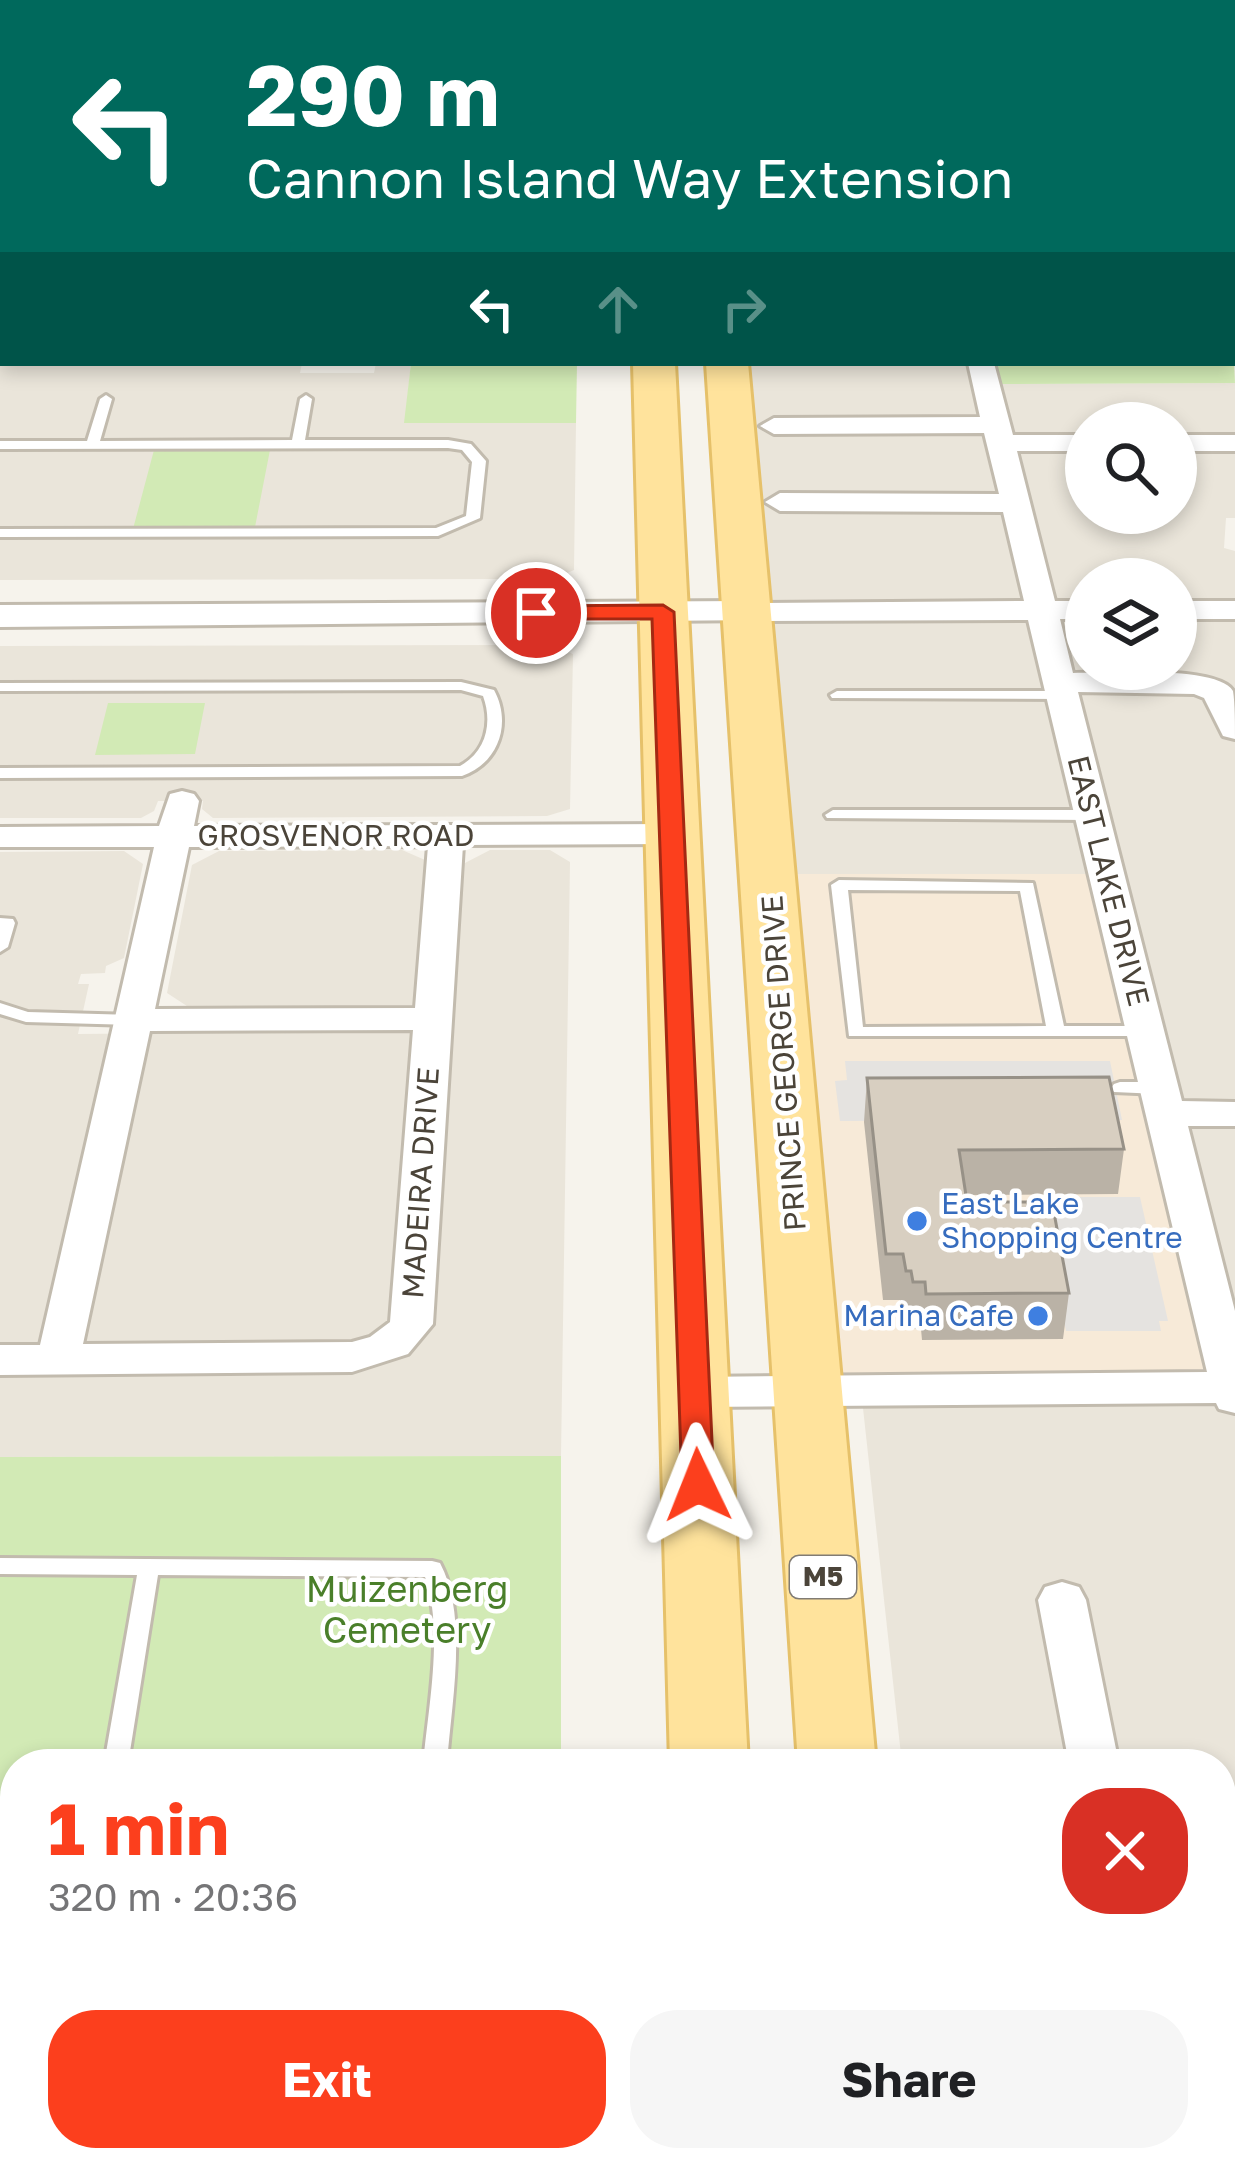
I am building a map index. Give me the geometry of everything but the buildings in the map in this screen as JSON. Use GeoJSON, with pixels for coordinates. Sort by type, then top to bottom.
{"type":"FeatureCollection","features":[{"type":"Feature","properties":{"kind":"main road"},"geometry":{"type":"LineString","coordinates":[[654,366],[708,1749]]}},
{"type":"Feature","properties":{"kind":"main road","name":"PRINCE GEORGE DRIVE"},"geometry":{"type":"LineString","coordinates":[[727,366],[836,1749]]}},
{"type":"Feature","properties":{"kind":"street","name":"EAST LAKE DRIVE"},"geometry":{"type":"LineString","coordinates":[[982,366],[1145,1031],[1148,1097],[1234,1391]]}},
{"type":"Feature","properties":{"kind":"street"},"geometry":{"type":"LineString","coordinates":[[774,426],[1065,441]]}},
{"type":"Feature","properties":{"kind":"street"},"geometry":{"type":"LineString","coordinates":[[1197,443],[1235,443]]}},
{"type":"Feature","properties":{"kind":"street"},"geometry":{"type":"LineString","coordinates":[[780,502],[1015,503]]}},
{"type":"Feature","properties":{"kind":"street"},"geometry":{"type":"LineString","coordinates":[[0,616],[1065,610]]}},
{"type":"Feature","properties":{"kind":"street"},"geometry":{"type":"LineString","coordinates":[[1197,610],[1235,610]]}},
{"type":"Feature","properties":{"kind":"street"},"geometry":{"type":"LineString","coordinates":[[1061,688],[1199,684],[1217,692],[1235,729]]}},
{"type":"Feature","properties":{"kind":"street"},"geometry":{"type":"LineString","coordinates":[[58,1360],[181,803]]}},
{"type":"Feature","properties":{"kind":"street","name":"GROSVENOR ROAD"},"geometry":{"type":"LineString","coordinates":[[0,837],[181,803],[446,835],[673,834]]}},
{"type":"Feature","properties":{"kind":"street","name":"MADEIRA DRIVE"},"geometry":{"type":"LineString","coordinates":[[0,1360],[352,1357],[383,1349],[403,1336],[411,1324],[446,835]]}},
{"type":"Feature","properties":{"kind":"street"},"geometry":{"type":"LineString","coordinates":[[133,1020],[433,1019]]}},
{"type":"Feature","properties":{"kind":"street"},"geometry":{"type":"LineString","coordinates":[[1148,1097],[1235,1114]]}},
{"type":"Feature","properties":{"kind":"street"},"geometry":{"type":"LineString","coordinates":[[694,1392],[1234,1391]]}},
{"type":"Feature","properties":{"kind":"street"},"geometry":{"type":"LineString","coordinates":[[1062,1600],[1091,1749]]}},
{"type":"Feature","properties":{"kind":"lane"},"geometry":{"type":"LineString","coordinates":[[92,445],[106,399]]}},
{"type":"Feature","properties":{"kind":"lane"},"geometry":{"type":"LineString","coordinates":[[298,444],[306,399]]}},
{"type":"Feature","properties":{"kind":"lane"},"geometry":{"type":"LineString","coordinates":[[0,445],[466,447],[479,461],[473,518],[437,532],[0,533]]}},
{"type":"Feature","properties":{"kind":"lane"},"geometry":{"type":"LineString","coordinates":[[0,687],[461,686],[489,693],[495,704],[488,754],[480,764],[462,771],[181,803],[0,773]]}},
{"type":"Feature","properties":{"kind":"lane"},"geometry":{"type":"LineString","coordinates":[[837,695],[1061,688]]}},
{"type":"Feature","properties":{"kind":"lane"},"geometry":{"type":"LineString","coordinates":[[833,815],[1092,814]]}},
{"type":"Feature","properties":{"kind":"lane"},"geometry":{"type":"LineString","coordinates":[[1056,1031],[1027,886],[839,885],[855,1031],[1056,1031],[1145,1031]]}},
{"type":"Feature","properties":{"kind":"lane"},"geometry":{"type":"LineString","coordinates":[[0,923],[7,923],[0,947]]}},
{"type":"Feature","properties":{"kind":"lane"},"geometry":{"type":"LineString","coordinates":[[0,1008],[26,1017],[133,1020]]}},
{"type":"Feature","properties":{"kind":"lane"},"geometry":{"type":"LineString","coordinates":[[0,1566],[432,1569],[442,1581],[443,1614],[436,1749]]}},
{"type":"Feature","properties":{"kind":"lane"},"geometry":{"type":"LineString","coordinates":[[118,1749],[149,1566]]}},
{"type":"Feature","properties":{"kind":"shaded area"},"geometry":{"type":"Polygon","coordinates":[[[0,366],[301,366],[300,373],[374,373],[375,366],[411,366],[405,423],[576,423],[574,570],[554,579],[0,580],[0,366]]]}},
{"type":"Feature","properties":{"kind":"shaded area"},"geometry":{"type":"Polygon","coordinates":[[[727,366],[982,366],[987,384],[1235,383],[1235,518],[1226,518],[1224,548],[1235,551],[1235,1749],[900,1749],[861,1390],[770,874],[727,366]]]}},
{"type":"Feature","properties":{"kind":"shaded area"},"geometry":{"type":"Polygon","coordinates":[[[553,645],[573,654],[570,809],[547,816],[213,818],[202,809],[203,801],[158,801],[154,811],[141,818],[0,818],[0,646],[553,645]]]}},
{"type":"Feature","properties":{"kind":"shaded area"},"geometry":{"type":"Polygon","coordinates":[[[402,850],[432,863],[465,863],[490,850],[550,850],[570,862],[561,1456],[0,1457],[0,852],[124,851],[143,864],[124,958],[106,966],[105,973],[81,974],[78,984],[89,984],[78,1034],[185,1033],[190,1008],[167,993],[192,865],[219,851],[402,850]]]}},
{"type":"Feature","properties":{"kind":"shaded area"},"geometry":{"type":"Polygon","coordinates":[[[770,874],[1107,874],[1232,1387],[808,1391],[770,874]]]}},
{"type":"Feature","properties":{"kind":"shaded area"},"geometry":{"type":"Polygon","coordinates":[[[845,1061],[1110,1061],[1122,1120],[840,1121],[835,1081],[847,1080],[845,1061]]]}},
{"type":"Feature","properties":{"kind":"shaded area"},"geometry":{"type":"Polygon","coordinates":[[[1042,1197],[1140,1197],[1168,1321],[1159,1321],[1161,1331],[1066,1331],[1042,1197]]]}},
{"type":"Feature","properties":{"kind":"green space"},"geometry":{"type":"Polygon","coordinates":[[[411,366],[577,366],[576,423],[404,423],[411,366]]]}},
{"type":"Feature","properties":{"kind":"green space"},"geometry":{"type":"Polygon","coordinates":[[[1234,366],[1235,383],[1001,384],[996,367],[1234,366]]]}},
{"type":"Feature","properties":{"kind":"green space"},"geometry":{"type":"Polygon","coordinates":[[[154,450],[270,450],[255,527],[133,529],[154,450]]]}},
{"type":"Feature","properties":{"kind":"green space"},"geometry":{"type":"Polygon","coordinates":[[[108,703],[205,703],[195,754],[95,755],[108,703]]]}},
{"type":"Feature","properties":{"kind":"green space","name":"Muizenberg Cemetery"},"geometry":{"type":"Polygon","coordinates":[[[561,1456],[561,1749],[0,1749],[0,1457],[561,1456]]]}},
{"type":"Feature","properties":{"kind":"place","name":"East Lake Shopping Centre"},"geometry":{"type":"Point","coordinates":[917,1221]}},
{"type":"Feature","properties":{"kind":"place","name":"Marina Cafe"},"geometry":{"type":"Point","coordinates":[1038,1316]}},
{"type":"Feature","properties":{"kind":"route"},"geometry":{"type":"LineString","coordinates":[[536,613],[663,612],[698,1485]]}}]}
